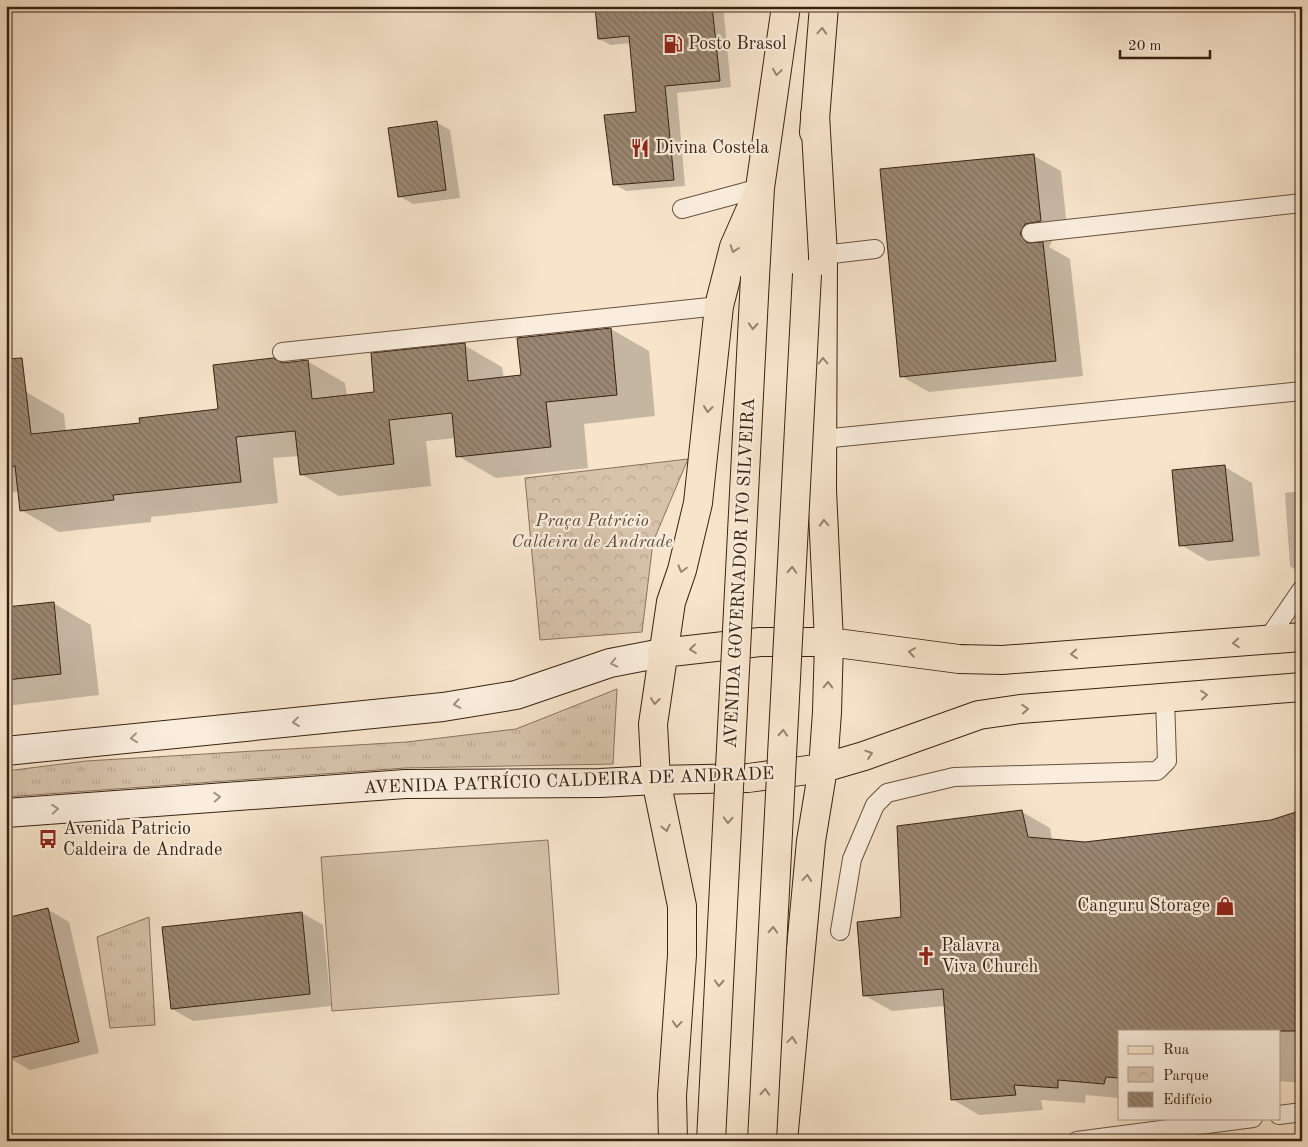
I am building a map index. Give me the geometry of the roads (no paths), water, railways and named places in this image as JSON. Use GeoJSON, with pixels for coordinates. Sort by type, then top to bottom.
{"type":"FeatureCollection","features":[{"type":"Feature","properties":{"kind":"main road","name":"AVENIDA GOVERNADOR IVO SILVEIRA"},"geometry":{"type":"LineString","coordinates":[[711,1141],[760,188],[786,6]]}},
{"type":"Feature","properties":{"kind":"main road"},"geometry":{"type":"LineString","coordinates":[[783,1141],[811,841],[823,768],[829,642],[815,264],[815,114],[824,6]]}},
{"type":"Feature","properties":{"kind":"main road"},"geometry":{"type":"LineString","coordinates":[[672,1141],[672,1096],[682,955],[682,906],[656,780],[653,724],[671,602],[682,570],[698,503],[719,306],[734,247],[760,188]]}},
{"type":"Feature","properties":{"kind":"main road"},"geometry":{"type":"LineString","coordinates":[[762,1141],[815,264]]}},
{"type":"Feature","properties":{"kind":"main road"},"geometry":{"type":"LineString","coordinates":[[6,751],[443,707],[516,694],[610,663],[662,653],[760,642],[829,642],[958,659],[1002,660],[1302,637]]}},
{"type":"Feature","properties":{"kind":"main road","name":"AVENIDA PATRÍCIO CALDEIRA DE ANDRADE"},"geometry":{"type":"LineString","coordinates":[[6,813],[406,784],[600,783],[748,778],[823,768],[864,756],[979,715],[1020,709],[1302,687]]}},
{"type":"Feature","properties":{"kind":"lane"},"geometry":{"type":"LineString","coordinates":[[682,210],[760,188]]}},
{"type":"Feature","properties":{"kind":"lane"},"geometry":{"type":"LineString","coordinates":[[1031,233],[1302,203]]}},
{"type":"Feature","properties":{"kind":"lane"},"geometry":{"type":"LineString","coordinates":[[815,264],[876,249]]}},
{"type":"Feature","properties":{"kind":"lane"},"geometry":{"type":"LineString","coordinates":[[282,352],[719,306]]}},
{"type":"Feature","properties":{"kind":"lane"},"geometry":{"type":"LineString","coordinates":[[822,439],[1302,391]]}},
{"type":"Feature","properties":{"kind":"lane"},"geometry":{"type":"LineString","coordinates":[[1267,640],[1302,589]]}},
{"type":"Feature","properties":{"kind":"lane"},"geometry":{"type":"LineString","coordinates":[[840,930],[852,859],[875,805],[887,793],[954,777],[1157,771],[1168,761],[1164,698]]}},
{"type":"Feature","properties":{"kind":"lane"},"geometry":{"type":"LineString","coordinates":[[1280,1115],[1302,1112]]}},
{"type":"Feature","properties":{"kind":"lane"},"geometry":{"type":"LineString","coordinates":[[1077,1141],[1238,1120]]}},
{"type":"Feature","properties":{"kind":"place","name":"Posto Brasol"},"geometry":{"type":"Point","coordinates":[673,44]}},
{"type":"Feature","properties":{"kind":"place","name":"Divina Costela"},"geometry":{"type":"Point","coordinates":[640,148]}},
{"type":"Feature","properties":{"kind":"place","name":"Avenida Patricio Caldeira de Andrade"},"geometry":{"type":"Point","coordinates":[48,839]}},
{"type":"Feature","properties":{"kind":"place","name":"Canguru Storage"},"geometry":{"type":"Point","coordinates":[1225,906]}},
{"type":"Feature","properties":{"kind":"place","name":"Palavra Viva Church"},"geometry":{"type":"Point","coordinates":[926,956]}},
{"type":"Feature","properties":{"kind":"park label","name":"Praça Patrício Caldeira de Andrade"},"geometry":{"type":"Point","coordinates":[592,531]}}]}
